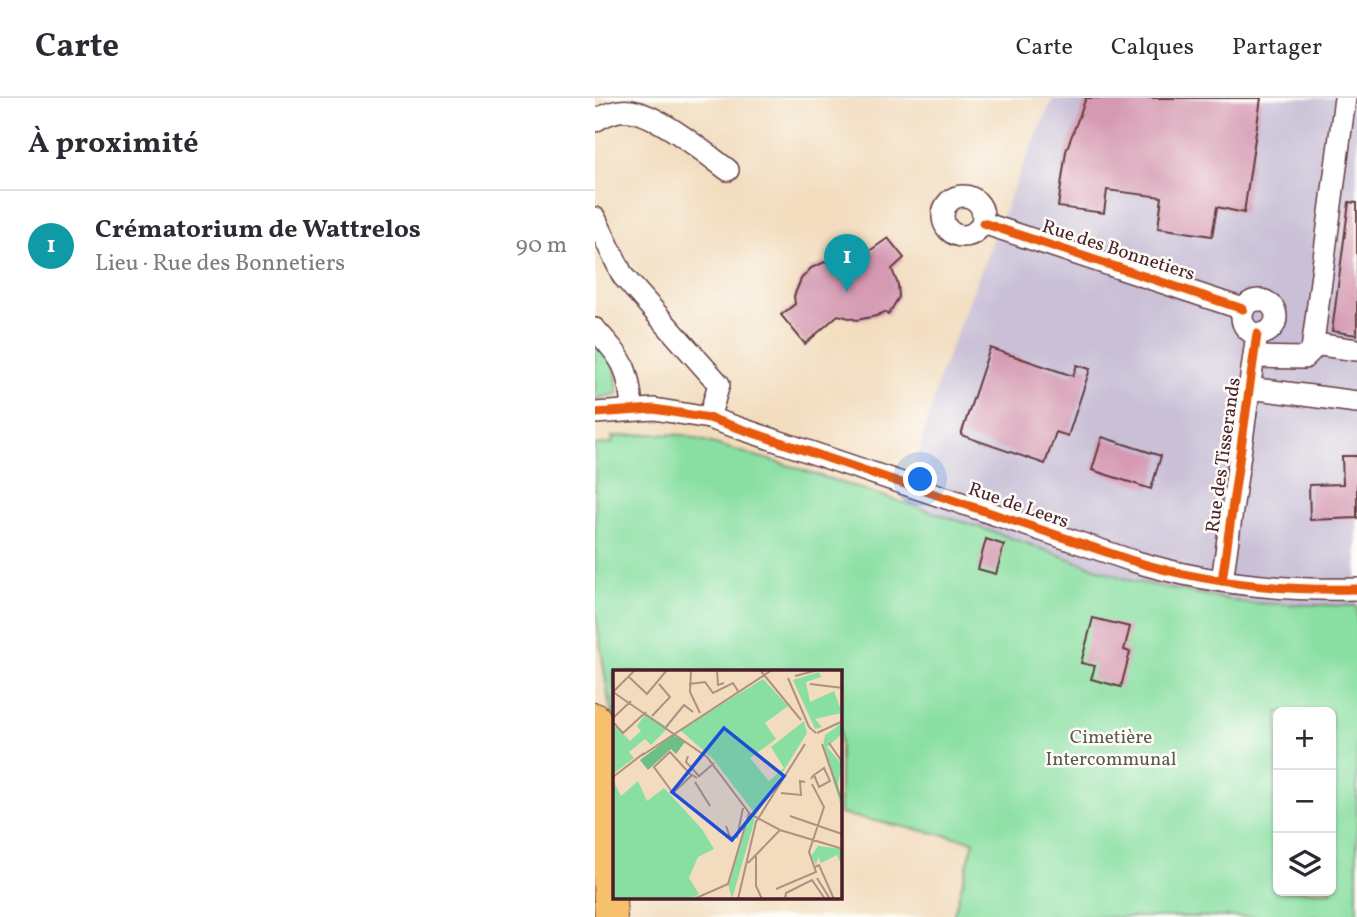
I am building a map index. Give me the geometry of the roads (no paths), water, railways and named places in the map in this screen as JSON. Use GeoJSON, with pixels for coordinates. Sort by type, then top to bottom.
{"type":"FeatureCollection","features":[{"type":"Feature","properties":{"kind":"highway"},"geometry":{"type":"LineString","coordinates":[[595,719],[611,917]]}},
{"type":"Feature","properties":{"kind":"street"},"geometry":{"type":"LineString","coordinates":[[1254,357],[1304,358],[1313,350],[1345,98]]}},
{"type":"Feature","properties":{"kind":"street"},"geometry":{"type":"LineString","coordinates":[[595,121],[610,112],[631,111],[658,121],[728,170]]}},
{"type":"Feature","properties":{"kind":"street"},"geometry":{"type":"LineString","coordinates":[[595,218],[623,276],[719,384],[709,418]]}},
{"type":"Feature","properties":{"kind":"street","name":"Rue des Bonnetiers"},"geometry":{"type":"LineString","coordinates":[[983,223],[1243,309]]}},
{"type":"Feature","properties":{"kind":"street"},"geometry":{"type":"LineString","coordinates":[[1257,299],[1269,302],[1277,317],[1276,323],[1268,332],[1257,334],[1244,325],[1243,309],[1257,299]]}},
{"type":"Feature","properties":{"kind":"street"},"geometry":{"type":"LineString","coordinates":[[595,329],[618,355],[626,369],[632,410]]}},
{"type":"Feature","properties":{"kind":"street","name":"Rue des Tisserands"},"geometry":{"type":"LineString","coordinates":[[1222,581],[1257,334]]}},
{"type":"Feature","properties":{"kind":"street"},"geometry":{"type":"LineString","coordinates":[[1314,344],[1357,350]]}},
{"type":"Feature","properties":{"kind":"street"},"geometry":{"type":"LineString","coordinates":[[1249,388],[1357,402]]}},
{"type":"Feature","properties":{"kind":"street","name":"Rue de Leers"},"geometry":{"type":"LineString","coordinates":[[595,413],[674,411],[709,418],[1148,565],[1222,581],[1284,587],[1357,589]]}},
{"type":"Feature","properties":{"kind":"place","name":"Crématorium de Wattrelos"},"geometry":{"type":"Point","coordinates":[847,292]}},
{"type":"Feature","properties":{"kind":"park label","name":"Cimetière Intercommunal"},"geometry":{"type":"Point","coordinates":[1111,747]}}]}
